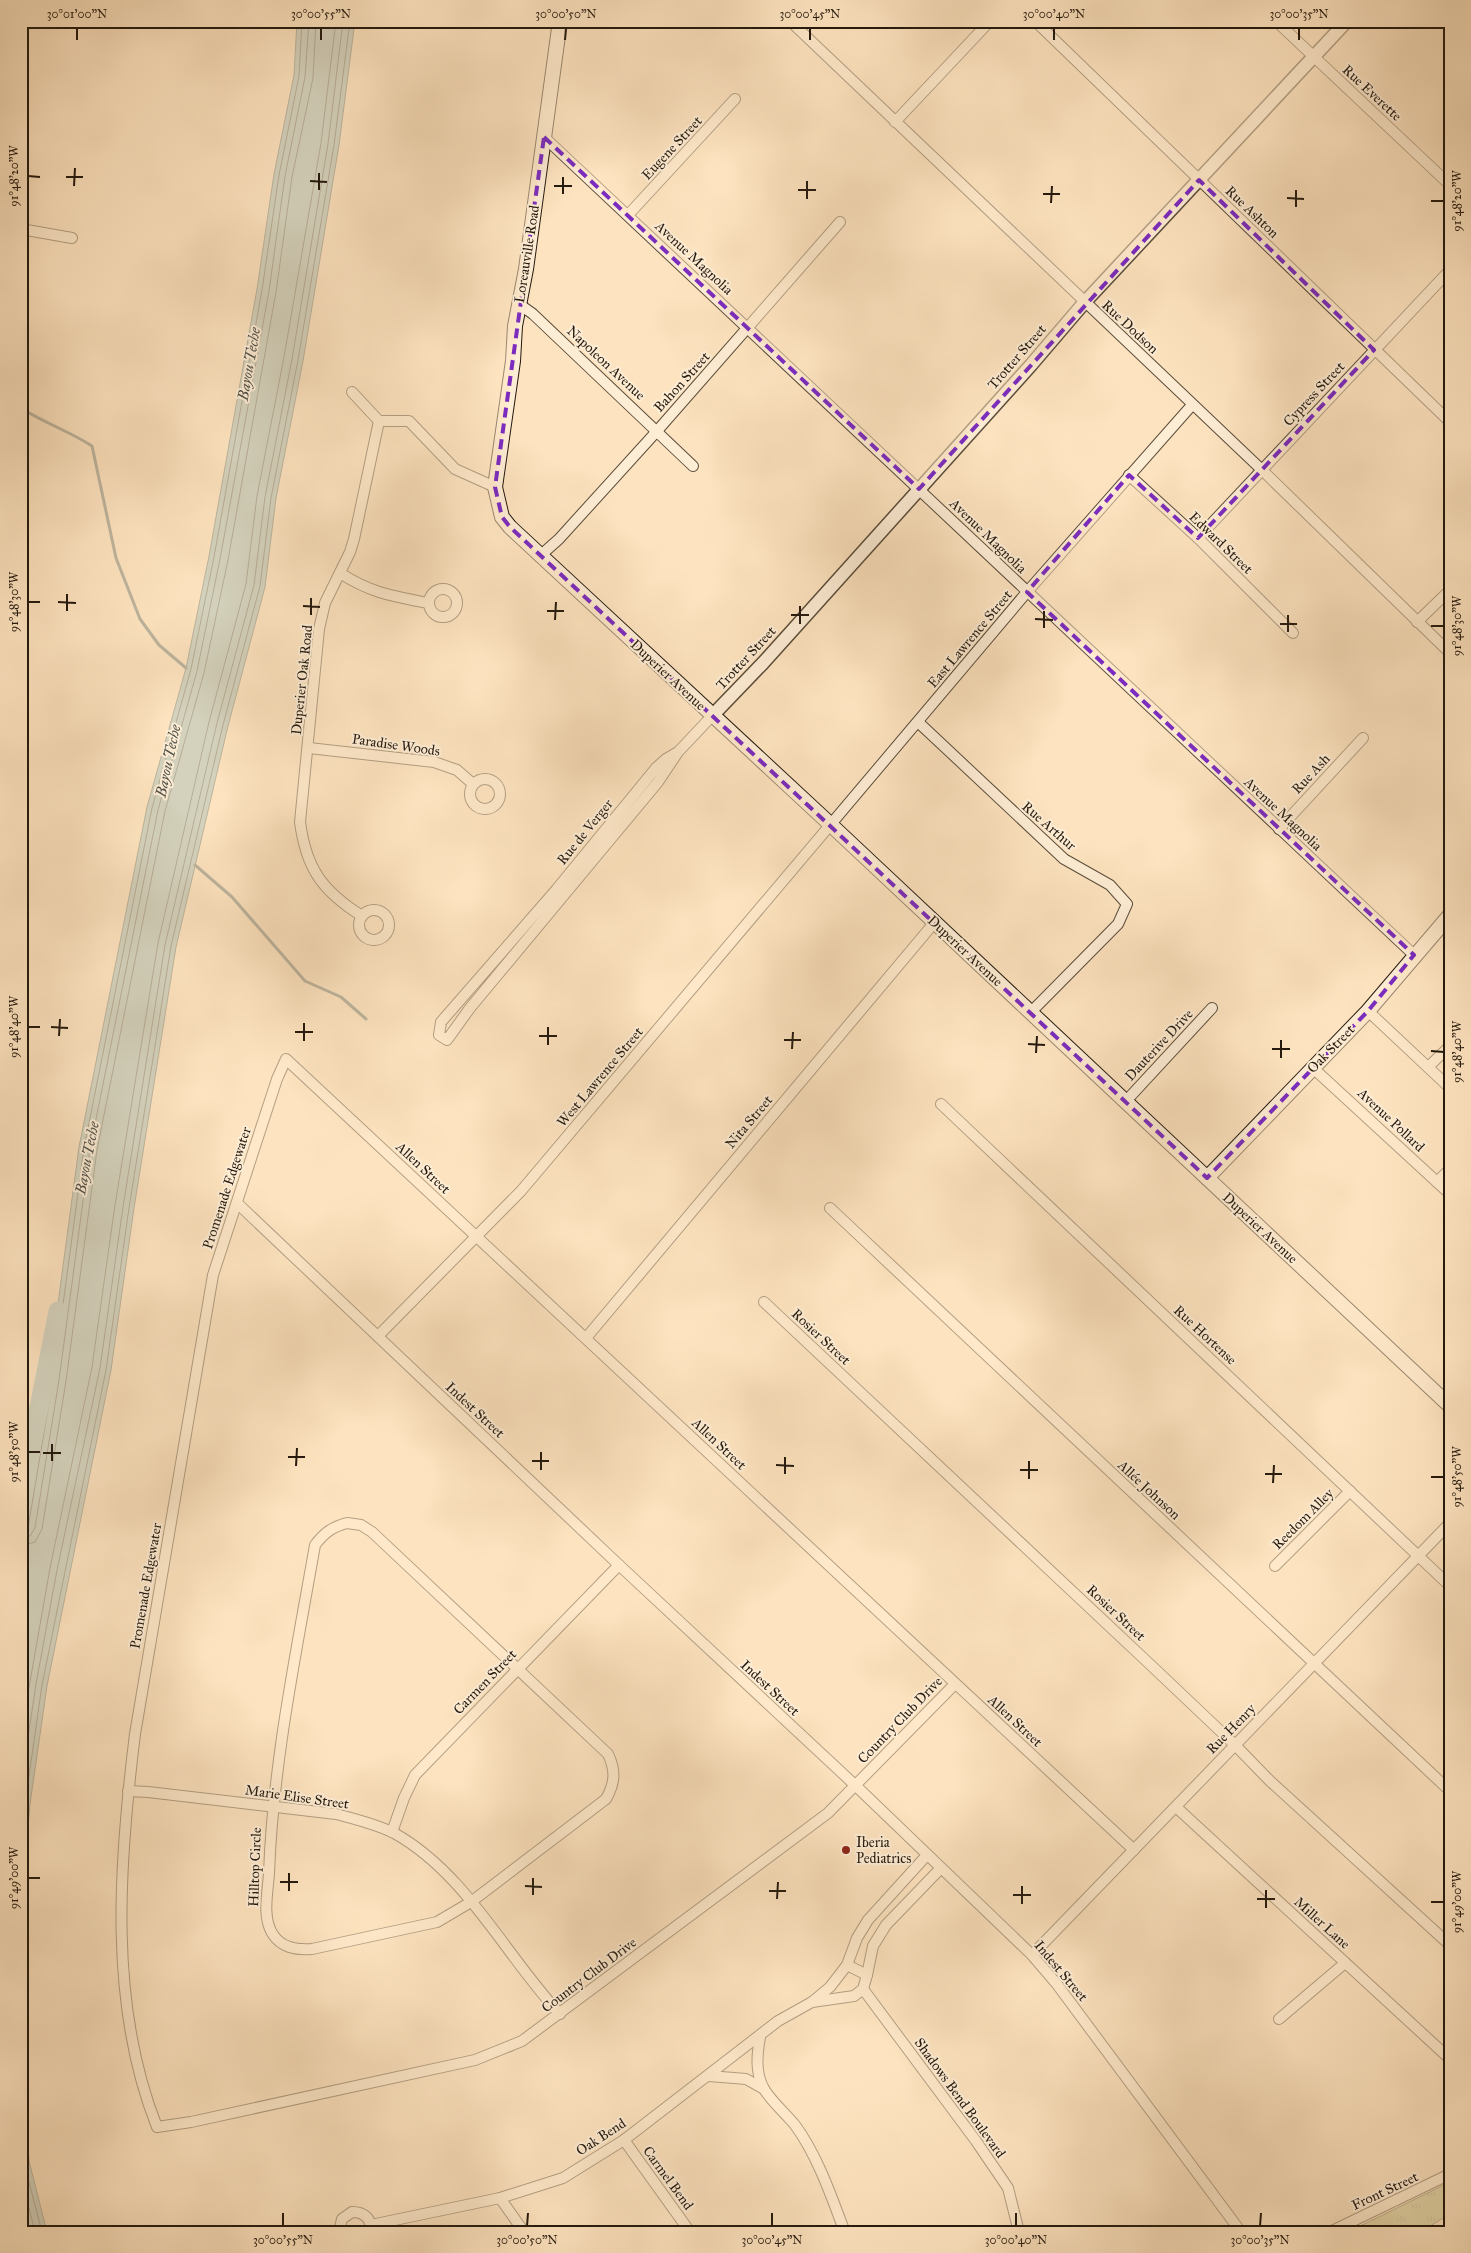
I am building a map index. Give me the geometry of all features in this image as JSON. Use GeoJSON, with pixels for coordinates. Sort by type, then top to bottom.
{"type":"FeatureCollection","features":[{"type":"Feature","properties":{"kind":"main road","name":"Loreauville Road"},"geometry":{"type":"LineString","coordinates":[[494,487],[560,21]]}},
{"type":"Feature","properties":{"kind":"main road","name":"Duperier Avenue"},"geometry":{"type":"LineString","coordinates":[[494,487],[502,516],[510,527],[830,824],[1450,1406]]}},
{"type":"Feature","properties":{"kind":"main road","name":"Oak Street"},"geometry":{"type":"LineString","coordinates":[[1207,1178],[1368,1011],[1450,915]]}},
{"type":"Feature","properties":{"kind":"street","name":"Rue Dodson"},"geometry":{"type":"LineString","coordinates":[[790,21],[1262,470],[1450,653]]}},
{"type":"Feature","properties":{"kind":"street"},"geometry":{"type":"LineString","coordinates":[[896,122],[990,21]]}},
{"type":"Feature","properties":{"kind":"street","name":"Rue Ashton"},"geometry":{"type":"LineString","coordinates":[[1035,21],[1450,422]]}},
{"type":"Feature","properties":{"kind":"street","name":"Rue Everette"},"geometry":{"type":"LineString","coordinates":[[1276,21],[1450,185]]}},
{"type":"Feature","properties":{"kind":"street","name":"Trotter Street"},"geometry":{"type":"LineString","coordinates":[[712,716],[919,489],[1084,302],[1348,21]]}},
{"type":"Feature","properties":{"kind":"street","name":"Eugene Street"},"geometry":{"type":"LineString","coordinates":[[628,215],[736,99]]}},
{"type":"Feature","properties":{"kind":"street","name":"Avenue Magnolia"},"geometry":{"type":"LineString","coordinates":[[544,137],[1414,956]]}},
{"type":"Feature","properties":{"kind":"street","name":"Bahon Street"},"geometry":{"type":"LineString","coordinates":[[541,555],[559,539],[657,431],[840,222]]}},
{"type":"Feature","properties":{"kind":"street"},"geometry":{"type":"LineString","coordinates":[[21,229],[72,238]]}},
{"type":"Feature","properties":{"kind":"street","name":"Cypress Street"},"geometry":{"type":"LineString","coordinates":[[1198,538],[1450,270]]}},
{"type":"Feature","properties":{"kind":"street","name":"Napoleon Avenue"},"geometry":{"type":"LineString","coordinates":[[519,304],[533,314],[694,466]]}},
{"type":"Feature","properties":{"kind":"street"},"geometry":{"type":"LineString","coordinates":[[352,392],[379,422],[409,421],[455,469],[494,487]]}},
{"type":"Feature","properties":{"kind":"street","name":"East Lawrence Street"},"geometry":{"type":"LineString","coordinates":[[830,824],[1027,592],[1192,405]]}},
{"type":"Feature","properties":{"kind":"street","name":"Duperier Oak Road"},"geometry":{"type":"LineString","coordinates":[[362,916],[330,892],[314,871],[304,848],[300,822],[309,748],[319,629],[325,603],[354,539],[379,422]]}},
{"type":"Feature","properties":{"kind":"street","name":"Edward Street"},"geometry":{"type":"LineString","coordinates":[[1129,475],[1198,538],[1293,633]]}},
{"type":"Feature","properties":{"kind":"street"},"geometry":{"type":"LineString","coordinates":[[340,573],[361,587],[387,595],[428,602]]}},
{"type":"Feature","properties":{"kind":"street"},"geometry":{"type":"LineString","coordinates":[[1417,622],[1450,590]]}},
{"type":"Feature","properties":{"kind":"street","name":"Rue de Verger"},"geometry":{"type":"LineString","coordinates":[[560,893],[441,1022],[439,1035],[447,1040],[560,893],[640,795],[661,763],[678,752],[712,716]]}},
{"type":"Feature","properties":{"kind":"street","name":"Rue Arthur"},"geometry":{"type":"LineString","coordinates":[[918,722],[1064,859],[1110,885],[1127,904],[1118,924],[1031,1012]]}},
{"type":"Feature","properties":{"kind":"street","name":"Rue Ash"},"geometry":{"type":"LineString","coordinates":[[1279,829],[1363,738]]}},
{"type":"Feature","properties":{"kind":"street","name":"Paradise Woods"},"geometry":{"type":"LineString","coordinates":[[309,748],[434,762],[456,770],[473,784]]}},
{"type":"Feature","properties":{"kind":"street","name":"West Lawrence Street"},"geometry":{"type":"LineString","coordinates":[[378,1336],[527,1183],[830,824]]}},
{"type":"Feature","properties":{"kind":"street","name":"Nita Street"},"geometry":{"type":"LineString","coordinates":[[586,1338],[934,923]]}},
{"type":"Feature","properties":{"kind":"street"},"geometry":{"type":"LineString","coordinates":[[478,981],[487,988]]}},
{"type":"Feature","properties":{"kind":"street","name":"Dauterive Drive"},"geometry":{"type":"LineString","coordinates":[[1126,1101],[1212,1008]]}},
{"type":"Feature","properties":{"kind":"street"},"geometry":{"type":"LineString","coordinates":[[1368,1011],[1450,1088]]}},
{"type":"Feature","properties":{"kind":"street"},"geometry":{"type":"LineString","coordinates":[[1428,1067],[1450,1046]]}},
{"type":"Feature","properties":{"kind":"street","name":"Allen Street"},"geometry":{"type":"LineString","coordinates":[[286,1059],[1134,1850]]}},
{"type":"Feature","properties":{"kind":"street","name":"Promenade Edgewater"},"geometry":{"type":"LineString","coordinates":[[157,2127],[140,2079],[125,2003],[122,1946],[128,1792],[135,1734],[213,1275],[277,1079],[286,1059]]}},
{"type":"Feature","properties":{"kind":"street","name":"Avenue Pollard"},"geometry":{"type":"LineString","coordinates":[[1313,1068],[1450,1194]]}},
{"type":"Feature","properties":{"kind":"street","name":"Rue Hortense"},"geometry":{"type":"LineString","coordinates":[[941,1104],[1450,1586]]}},
{"type":"Feature","properties":{"kind":"street"},"geometry":{"type":"LineString","coordinates":[[1437,1182],[1450,1169]]}},
{"type":"Feature","properties":{"kind":"street","name":"Indest Street"},"geometry":{"type":"LineString","coordinates":[[237,1204],[856,1786],[1032,1955],[1062,1991],[1241,2232]]}},
{"type":"Feature","properties":{"kind":"street","name":"Allée Johnson"},"geometry":{"type":"LineString","coordinates":[[830,1208],[1450,1791]]}},
{"type":"Feature","properties":{"kind":"street","name":"Rosier Street"},"geometry":{"type":"LineString","coordinates":[[764,1302],[1235,1745],[1270,1781],[1450,1945]]}},
{"type":"Feature","properties":{"kind":"street","name":"Reedom Alley"},"geometry":{"type":"LineString","coordinates":[[1275,1566],[1350,1491]]}},
{"type":"Feature","properties":{"kind":"street","name":"Hilltop Circle"},"geometry":{"type":"LineString","coordinates":[[347,1523],[361,1526],[372,1532],[608,1754],[613,1765],[614,1777],[612,1788],[606,1799],[471,1902],[437,1922],[312,1950],[299,1950],[285,1946],[272,1933],[267,1915],[273,1806],[282,1733],[314,1545],[323,1534],[334,1526],[347,1523]]}},
{"type":"Feature","properties":{"kind":"street","name":"Rue Henry"},"geometry":{"type":"LineString","coordinates":[[1032,1955],[1450,1523]]}},
{"type":"Feature","properties":{"kind":"street","name":"Carmen Street"},"geometry":{"type":"LineString","coordinates":[[392,1832],[404,1798],[415,1775],[619,1565]]}},
{"type":"Feature","properties":{"kind":"street","name":"Country Club Drive"},"geometry":{"type":"LineString","coordinates":[[157,2127],[191,2122],[475,2060],[522,2041],[828,1813],[956,1684]]}},
{"type":"Feature","properties":{"kind":"street","name":"Marie Elise Street"},"geometry":{"type":"LineString","coordinates":[[128,1792],[336,1814],[361,1820],[392,1832],[417,1848],[448,1875],[541,1994],[560,2014]]}},
{"type":"Feature","properties":{"kind":"street","name":"Miller Lane"},"geometry":{"type":"LineString","coordinates":[[1176,1807],[1450,2059]]}},
{"type":"Feature","properties":{"kind":"street","name":"Oak Bend"},"geometry":{"type":"LineString","coordinates":[[339,2232],[342,2219],[352,2212],[364,2215],[371,2228],[500,2198],[563,2178],[624,2140],[760,2037],[778,2021],[812,2002],[830,1987],[847,1965],[868,1920],[927,1855]]}},
{"type":"Feature","properties":{"kind":"street"},"geometry":{"type":"LineString","coordinates":[[863,1989],[873,1946],[886,1925],[941,1868]]}},
{"type":"Feature","properties":{"kind":"street"},"geometry":{"type":"LineString","coordinates":[[1279,2020],[1345,1963]]}},
{"type":"Feature","properties":{"kind":"street"},"geometry":{"type":"LineString","coordinates":[[847,1965],[867,1975]]}},
{"type":"Feature","properties":{"kind":"street","name":"Oak Bend"},"geometry":{"type":"LineString","coordinates":[[812,2002],[854,1996],[863,1989]]}},
{"type":"Feature","properties":{"kind":"street","name":"Shadows Bend Boulevard"},"geometry":{"type":"LineString","coordinates":[[863,1989],[976,2141],[1008,2188],[1019,2232]]}},
{"type":"Feature","properties":{"kind":"street"},"geometry":{"type":"LineString","coordinates":[[760,2037],[757,2052],[757,2068],[764,2089]]}},
{"type":"Feature","properties":{"kind":"street"},"geometry":{"type":"LineString","coordinates":[[709,2076],[746,2079],[764,2089],[796,2126],[825,2179],[844,2230]]}},
{"type":"Feature","properties":{"kind":"street","name":"Carmel Bend"},"geometry":{"type":"LineString","coordinates":[[624,2140],[690,2232]]}},
{"type":"Feature","properties":{"kind":"street","name":"Front Street"},"geometry":{"type":"LineString","coordinates":[[1330,2232],[1450,2174]]}},
{"type":"Feature","properties":{"kind":"street"},"geometry":{"type":"LineString","coordinates":[[500,2198],[524,2232]]}},
{"type":"Feature","properties":{"kind":"highlighted area"},"geometry":{"type":"Polygon","coordinates":[[[544,137],[919,489],[1199,180],[1374,350],[1198,538],[1129,475],[1027,592],[1414,955],[1368,1011],[1207,1178],[510,527],[502,517],[495,487],[544,137]]]}},
{"type":"Feature","properties":{"kind":"green space"},"geometry":{"type":"Polygon","coordinates":[[[1450,2182],[1450,2214],[1420,2232],[1348,2232],[1450,2182]]]}},
{"type":"Feature","properties":{"kind":"water"},"geometry":{"type":"Polygon","coordinates":[[[297,21],[355,21],[339,145],[303,361],[276,498],[265,587],[228,726],[176,947],[134,1208],[111,1370],[47,1686],[30,1804],[21,1908],[21,1540],[48,1378],[79,1147],[147,807],[186,668],[209,556],[257,289],[274,174],[294,75],[297,21]]]}},
{"type":"Feature","properties":{"kind":"water"},"geometry":{"type":"Polygon","coordinates":[[[21,1990],[24,2091],[29,2161],[47,2232],[21,2232],[21,1990]]]}},
{"type":"Feature","properties":{"kind":"waterway"},"geometry":{"type":"LineString","coordinates":[[21,408],[92,446],[116,558],[140,619],[159,645],[186,668]]}},
{"type":"Feature","properties":{"kind":"waterway"},"geometry":{"type":"LineString","coordinates":[[195,865],[232,897],[305,981],[341,997],[366,1019]]}},
{"type":"Feature","properties":{"kind":"waterway","name":"Bayou Teche"},"geometry":{"type":"LineString","coordinates":[[21,1499],[58,1311]]}},
{"type":"Feature","properties":{"kind":"place","name":"Iberia Pediatrics"},"geometry":{"type":"Point","coordinates":[846,1850]}}]}
